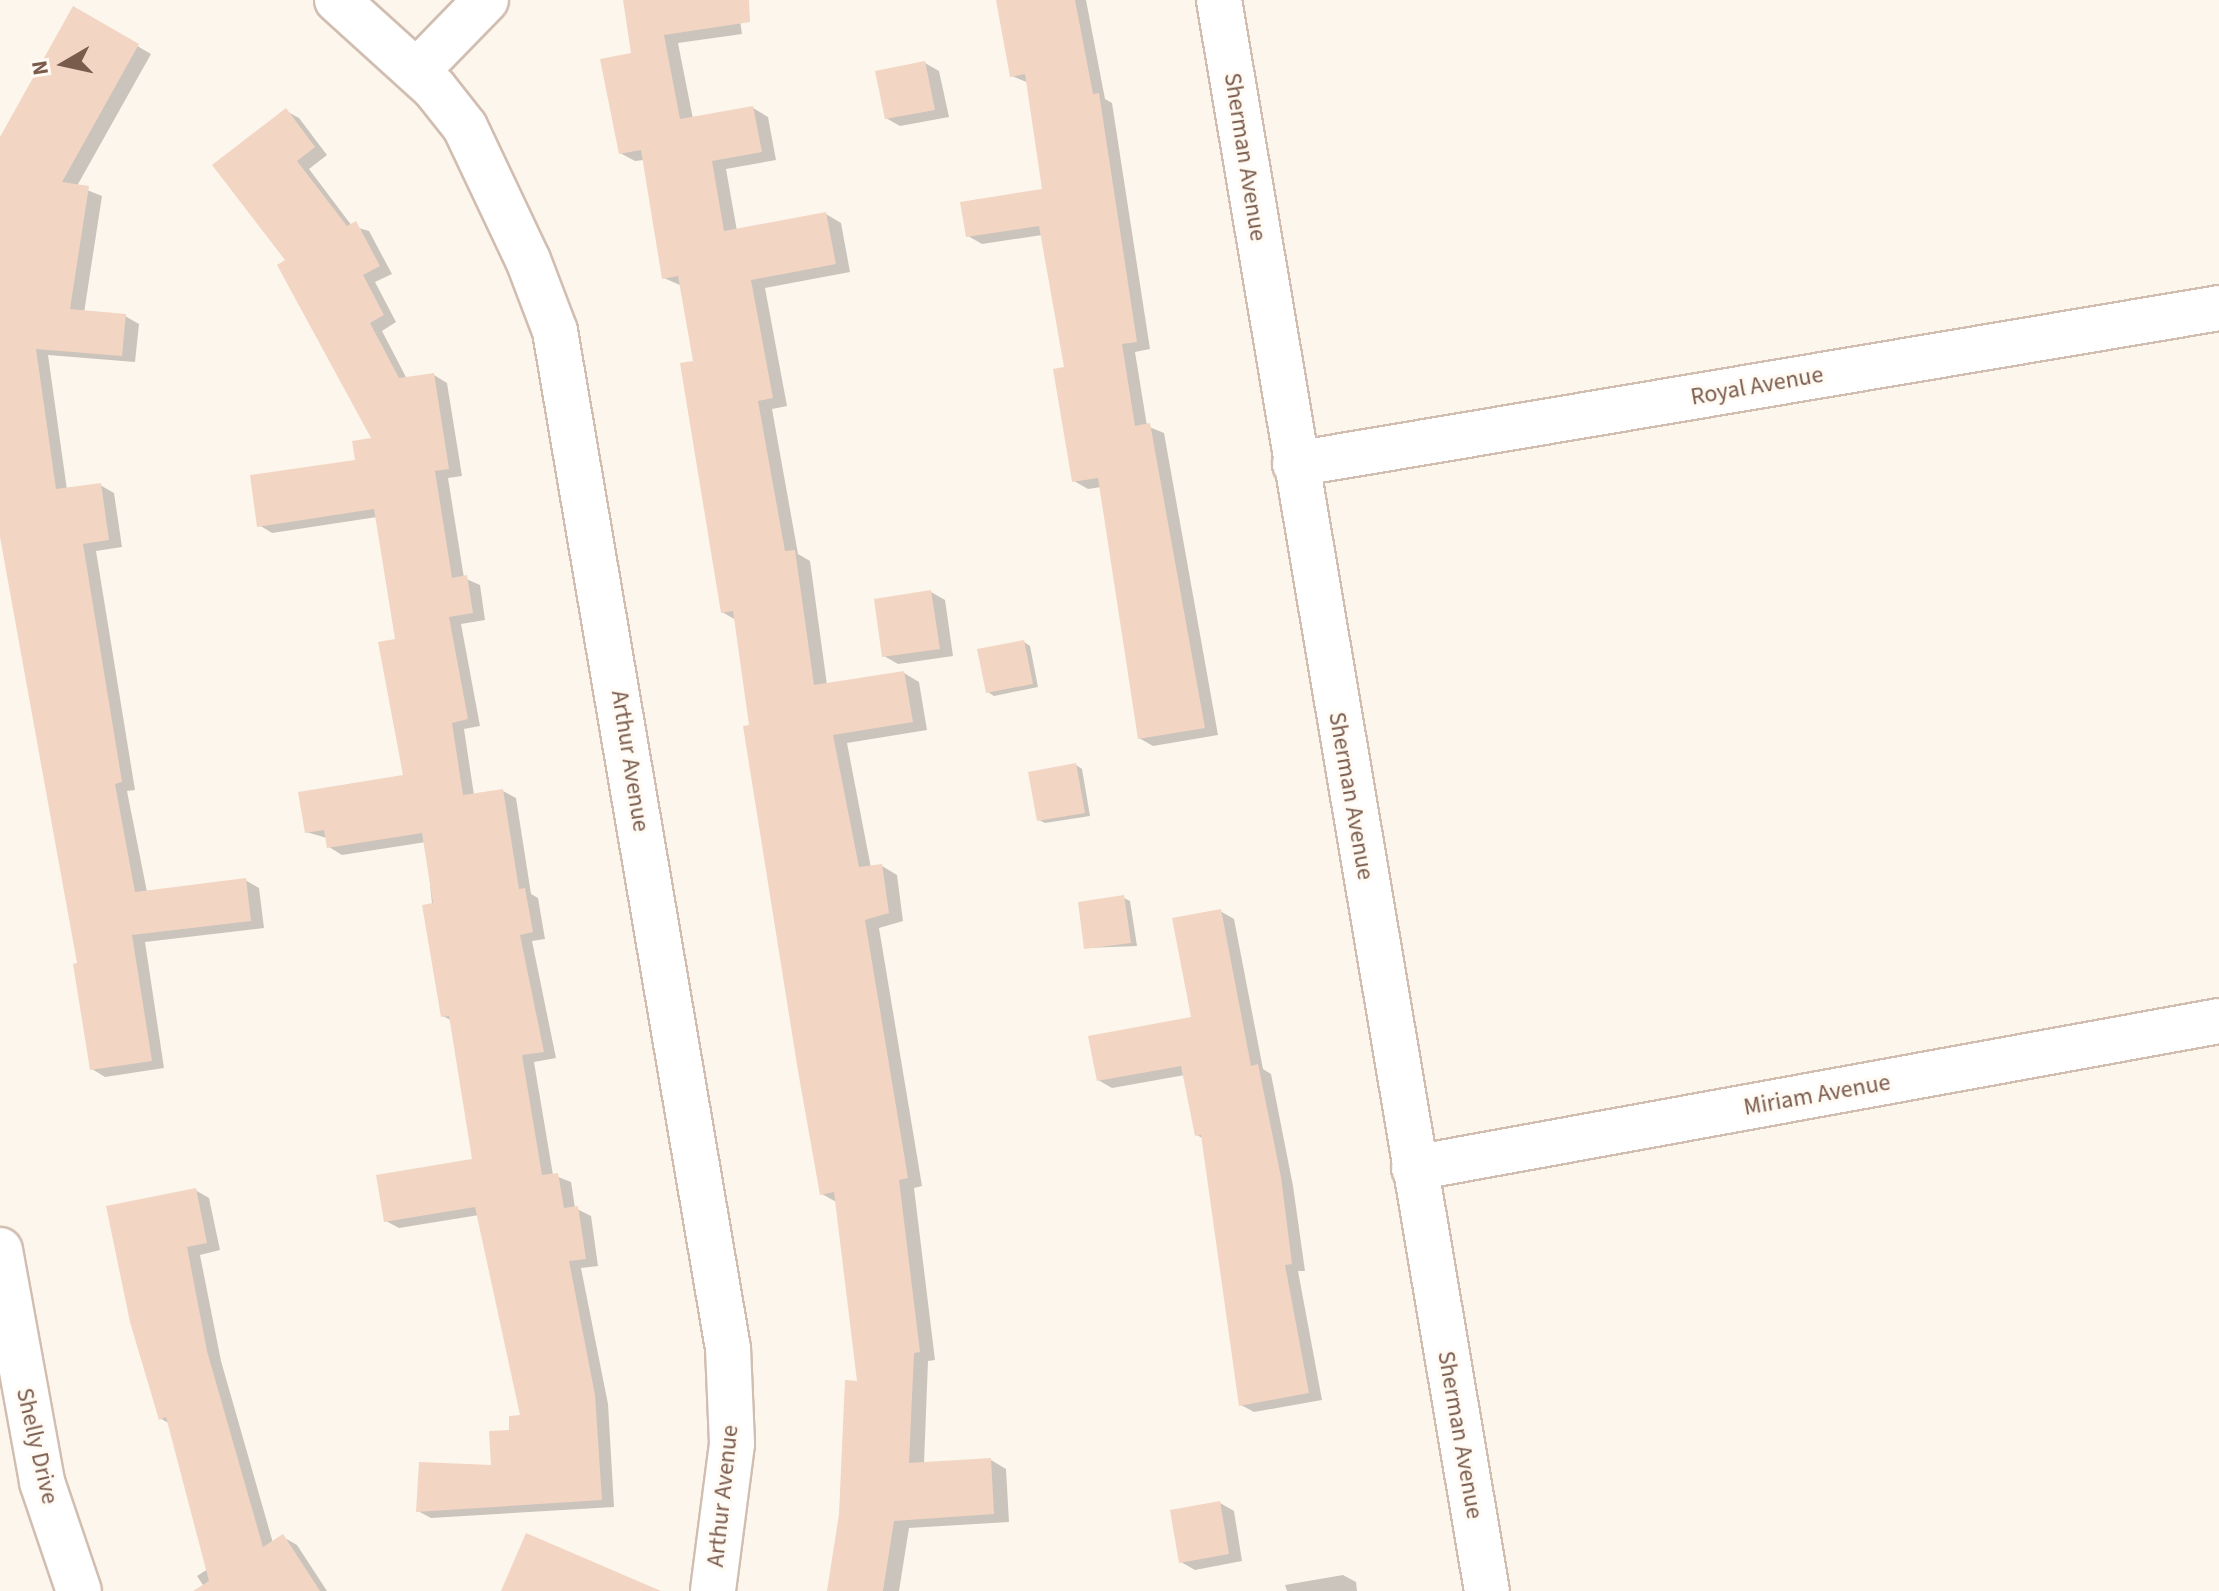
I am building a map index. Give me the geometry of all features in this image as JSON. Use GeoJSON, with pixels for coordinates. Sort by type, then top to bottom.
{"type":"FeatureCollection","features":[{"type":"Feature","properties":{"kind":"street","name":"Arthur Avenue"},"geometry":{"type":"LineString","coordinates":[[337,0],[417,71],[465,127],[492,182],[555,331],[570,400],[728,1348],[732,1444],[713,1591]]}},
{"type":"Feature","properties":{"kind":"street"},"geometry":{"type":"LineString","coordinates":[[417,71],[486,0]]}},
{"type":"Feature","properties":{"kind":"street","name":"Sherman Avenue"},"geometry":{"type":"LineString","coordinates":[[1219,0],[1487,1591]]}},
{"type":"Feature","properties":{"kind":"street","name":"Royal Avenue"},"geometry":{"type":"LineString","coordinates":[[1295,464],[2219,308]]}},
{"type":"Feature","properties":{"kind":"street","name":"Miriam Avenue"},"geometry":{"type":"LineString","coordinates":[[1414,1168],[2219,1021]]}},
{"type":"Feature","properties":{"kind":"street","name":"Shelly Drive"},"geometry":{"type":"LineString","coordinates":[[0,1250],[42,1482],[79,1591]]}},
{"type":"Feature","properties":{"kind":"building"},"geometry":{"type":"Polygon","coordinates":[[[623,0],[749,0],[750,22],[664,35],[680,119],[753,106],[762,152],[712,161],[724,231],[826,212],[836,264],[751,280],[773,398],[758,401],[785,551],[795,550],[814,685],[904,671],[913,722],[833,735],[859,867],[882,864],[889,913],[865,920],[908,1178],[899,1180],[920,1352],[914,1353],[909,1463],[991,1458],[994,1514],[894,1521],[883,1591],[827,1591],[839,1514],[845,1380],[857,1381],[834,1192],[820,1195],[798,1071],[743,726],[749,725],[733,611],[721,613],[680,363],[693,361],[678,276],[662,279],[641,150],[619,154],[600,59],[631,53],[623,0]]]}},
{"type":"Feature","properties":{"kind":"building"},"geometry":{"type":"Polygon","coordinates":[[[996,0],[1075,0],[1093,94],[1099,93],[1137,342],[1122,344],[1135,426],[1150,423],[1205,728],[1138,739],[1098,478],[1072,482],[1053,369],[1064,367],[1039,226],[966,237],[960,202],[1042,189],[1025,74],[1010,77],[996,0]]]}},
{"type":"Feature","properties":{"kind":"building"},"geometry":{"type":"Polygon","coordinates":[[[73,6],[139,44],[62,182],[89,186],[70,309],[126,314],[122,356],[36,349],[56,489],[101,483],[109,540],[83,544],[122,782],[115,784],[135,892],[246,878],[251,921],[132,935],[152,1061],[90,1070],[73,964],[77,963],[0,537],[0,137],[73,6]]]}},
{"type":"Feature","properties":{"kind":"building"},"geometry":{"type":"Polygon","coordinates":[[[925,61],[935,110],[885,119],[875,71],[925,61]]]}},
{"type":"Feature","properties":{"kind":"building"},"geometry":{"type":"Polygon","coordinates":[[[286,108],[315,147],[297,161],[347,226],[356,221],[380,266],[363,275],[384,315],[370,323],[399,378],[434,373],[449,469],[435,471],[452,578],[467,575],[473,613],[449,617],[468,719],[452,723],[463,795],[503,789],[519,889],[525,888],[533,932],[520,935],[544,1052],[522,1055],[542,1175],[558,1173],[564,1208],[578,1206],[586,1259],[569,1261],[595,1395],[602,1500],[416,1512],[419,1462],[491,1465],[489,1431],[509,1430],[509,1416],[520,1415],[475,1207],[384,1222],[376,1175],[472,1159],[449,1016],[441,1017],[422,905],[433,903],[422,833],[327,848],[324,830],[305,833],[298,792],[403,775],[378,642],[395,639],[374,509],[257,527],[250,475],[355,460],[352,441],[371,438],[277,265],[285,260],[212,165],[286,108]]]}},
{"type":"Feature","properties":{"kind":"building"},"geometry":{"type":"Polygon","coordinates":[[[931,590],[940,649],[882,657],[874,599],[931,590]]]}},
{"type":"Feature","properties":{"kind":"building"},"geometry":{"type":"Polygon","coordinates":[[[1024,640],[1033,684],[986,693],[977,649],[1024,640]]]}},
{"type":"Feature","properties":{"kind":"building"},"geometry":{"type":"Polygon","coordinates":[[[1076,763],[1085,813],[1037,821],[1028,772],[1076,763]]]}},
{"type":"Feature","properties":{"kind":"building"},"geometry":{"type":"Polygon","coordinates":[[[1124,895],[1131,943],[1084,949],[1078,902],[1124,895]]]}},
{"type":"Feature","properties":{"kind":"building"},"geometry":{"type":"Polygon","coordinates":[[[1221,909],[1251,1066],[1258,1064],[1281,1177],[1292,1264],[1285,1265],[1309,1393],[1239,1406],[1201,1135],[1195,1136],[1181,1066],[1097,1081],[1088,1036],[1191,1017],[1172,918],[1221,909]]]}},
{"type":"Feature","properties":{"kind":"building"},"geometry":{"type":"Polygon","coordinates":[[[196,1188],[207,1243],[187,1247],[207,1351],[263,1547],[283,1534],[320,1591],[193,1591],[209,1581],[166,1417],[159,1420],[130,1322],[106,1206],[196,1188]]]}},
{"type":"Feature","properties":{"kind":"building"},"geometry":{"type":"Polygon","coordinates":[[[1220,1501],[1229,1554],[1179,1563],[1170,1510],[1220,1501]]]}},
{"type":"Feature","properties":{"kind":"building"},"geometry":{"type":"Polygon","coordinates":[[[526,1533],[661,1591],[501,1591],[526,1533]]]}}]}
